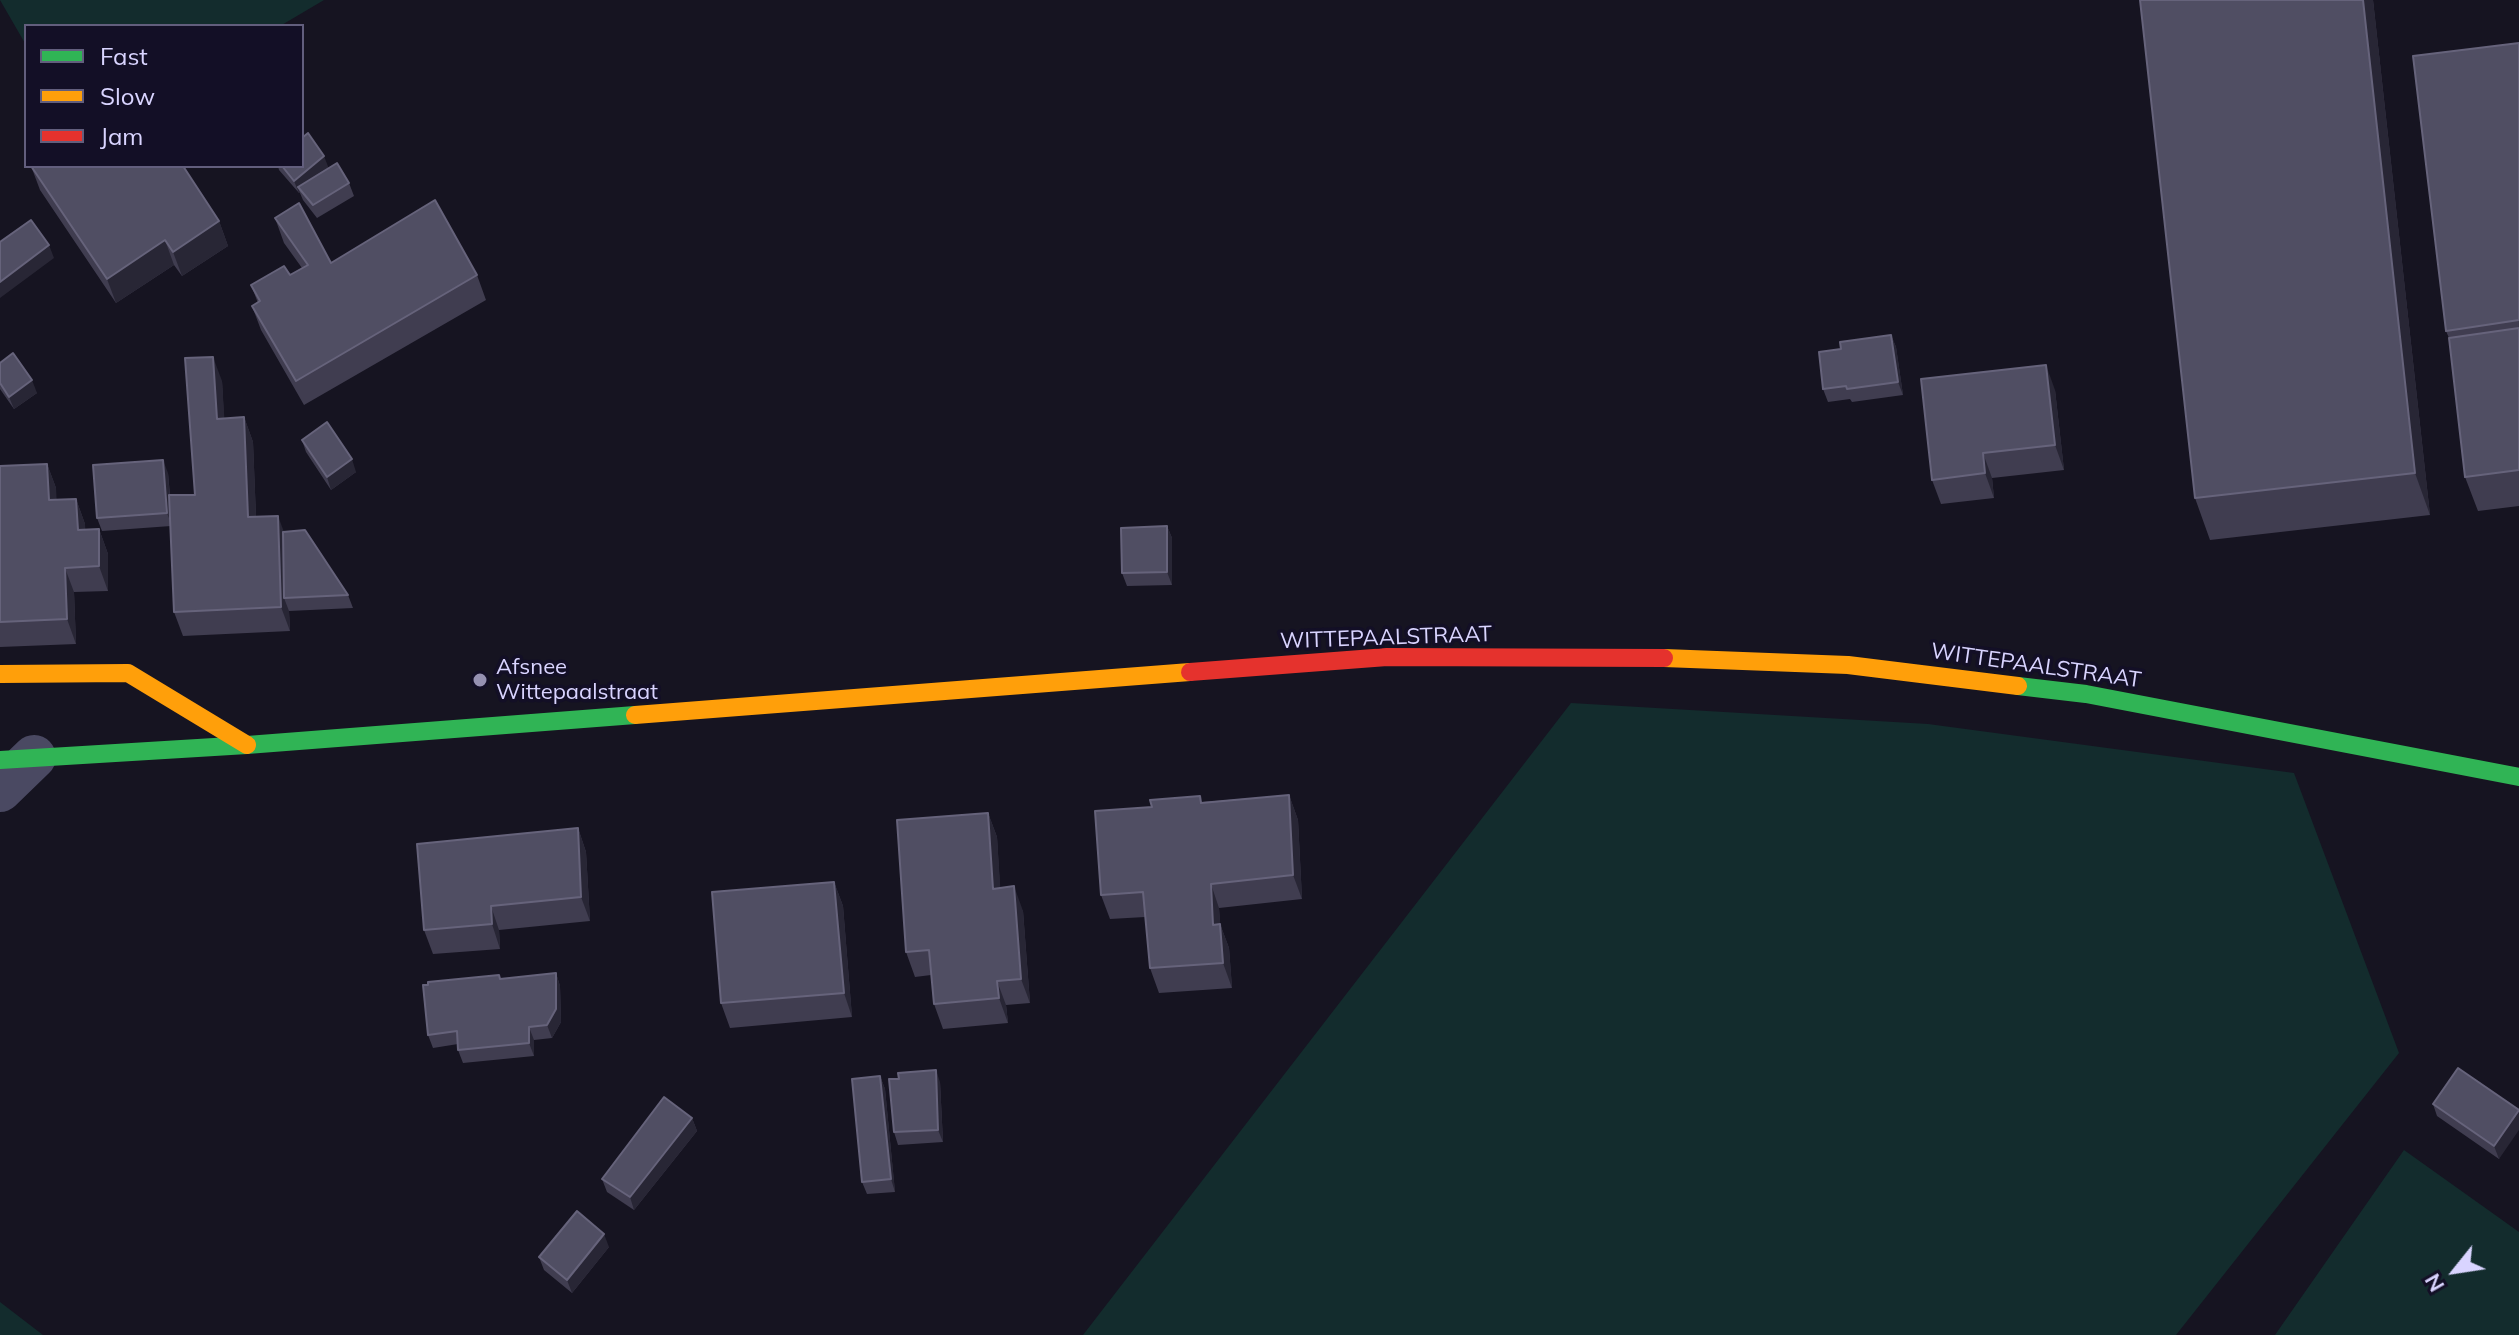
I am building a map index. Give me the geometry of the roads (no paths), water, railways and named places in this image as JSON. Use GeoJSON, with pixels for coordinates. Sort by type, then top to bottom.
{"type":"FeatureCollection","features":[{"type":"Feature","properties":{"kind":"street","name":"WITTEPAALSTRAAT"},"geometry":{"type":"LineString","coordinates":[[17,759],[247,745],[1387,657],[1618,656],[1848,665],[2086,694],[2519,777]]}},
{"type":"Feature","properties":{"kind":"street"},"geometry":{"type":"LineString","coordinates":[[0,674],[128,673],[247,745]]}},
{"type":"Feature","properties":{"kind":"street"},"geometry":{"type":"LineString","coordinates":[[0,790],[17,759]]}},
{"type":"Feature","properties":{"kind":"place","name":"Afsnee Wittepaalstraat"},"geometry":{"type":"Point","coordinates":[480,680]}}]}
